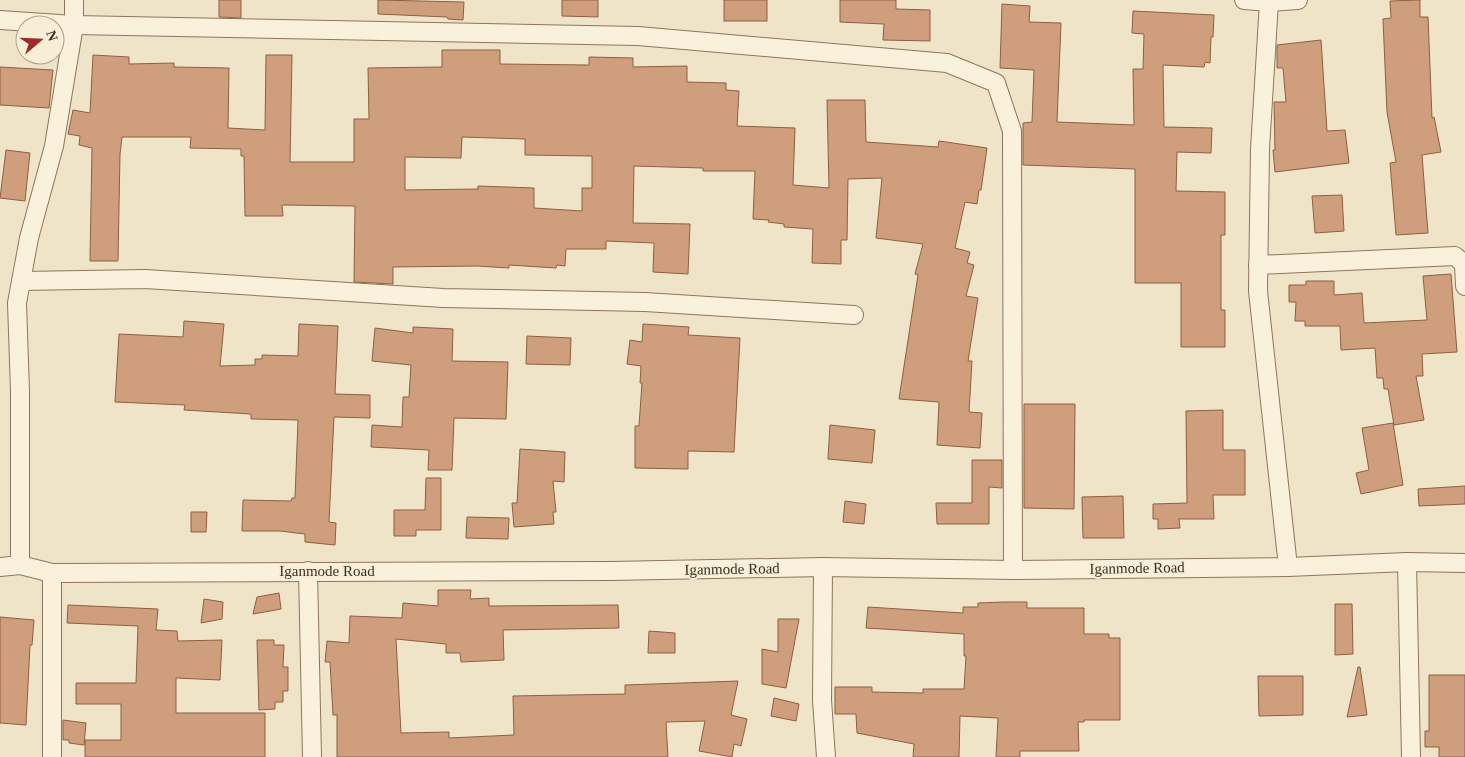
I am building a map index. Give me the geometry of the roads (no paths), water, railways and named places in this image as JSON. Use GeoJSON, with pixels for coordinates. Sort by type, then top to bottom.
{"type":"FeatureCollection","features":[{"type":"Feature","properties":{"kind":"street"},"geometry":{"type":"LineString","coordinates":[[20,565],[20,391],[17,303],[28,238],[54,146],[74,25],[74,0]]}},
{"type":"Feature","properties":{"kind":"street"},"geometry":{"type":"LineString","coordinates":[[1244,0],[1269,2],[1298,0]]}},
{"type":"Feature","properties":{"kind":"street"},"geometry":{"type":"LineString","coordinates":[[1269,2],[1260,149],[1258,291],[1288,567]]}},
{"type":"Feature","properties":{"kind":"street"},"geometry":{"type":"LineString","coordinates":[[0,20],[74,25],[638,36],[947,62],[996,82],[1012,131],[1013,570]]}},
{"type":"Feature","properties":{"kind":"street"},"geometry":{"type":"LineString","coordinates":[[1258,265],[1455,256],[1464,264],[1465,286]]}},
{"type":"Feature","properties":{"kind":"street"},"geometry":{"type":"LineString","coordinates":[[21,281],[145,279],[443,298],[645,302],[854,315]]}},
{"type":"Feature","properties":{"kind":"street"},"geometry":{"type":"LineString","coordinates":[[1407,562],[1410,757]]}},
{"type":"Feature","properties":{"kind":"street","name":"Iganmode Road"},"geometry":{"type":"LineString","coordinates":[[0,567],[20,565],[52,573],[611,571],[823,567],[1013,570],[1288,567],[1407,562],[1465,564]]}},
{"type":"Feature","properties":{"kind":"street"},"geometry":{"type":"LineString","coordinates":[[823,567],[822,700],[826,757]]}},
{"type":"Feature","properties":{"kind":"street"},"geometry":{"type":"LineString","coordinates":[[308,571],[312,757]]}},
{"type":"Feature","properties":{"kind":"street"},"geometry":{"type":"LineString","coordinates":[[52,573],[52,757]]}}]}
